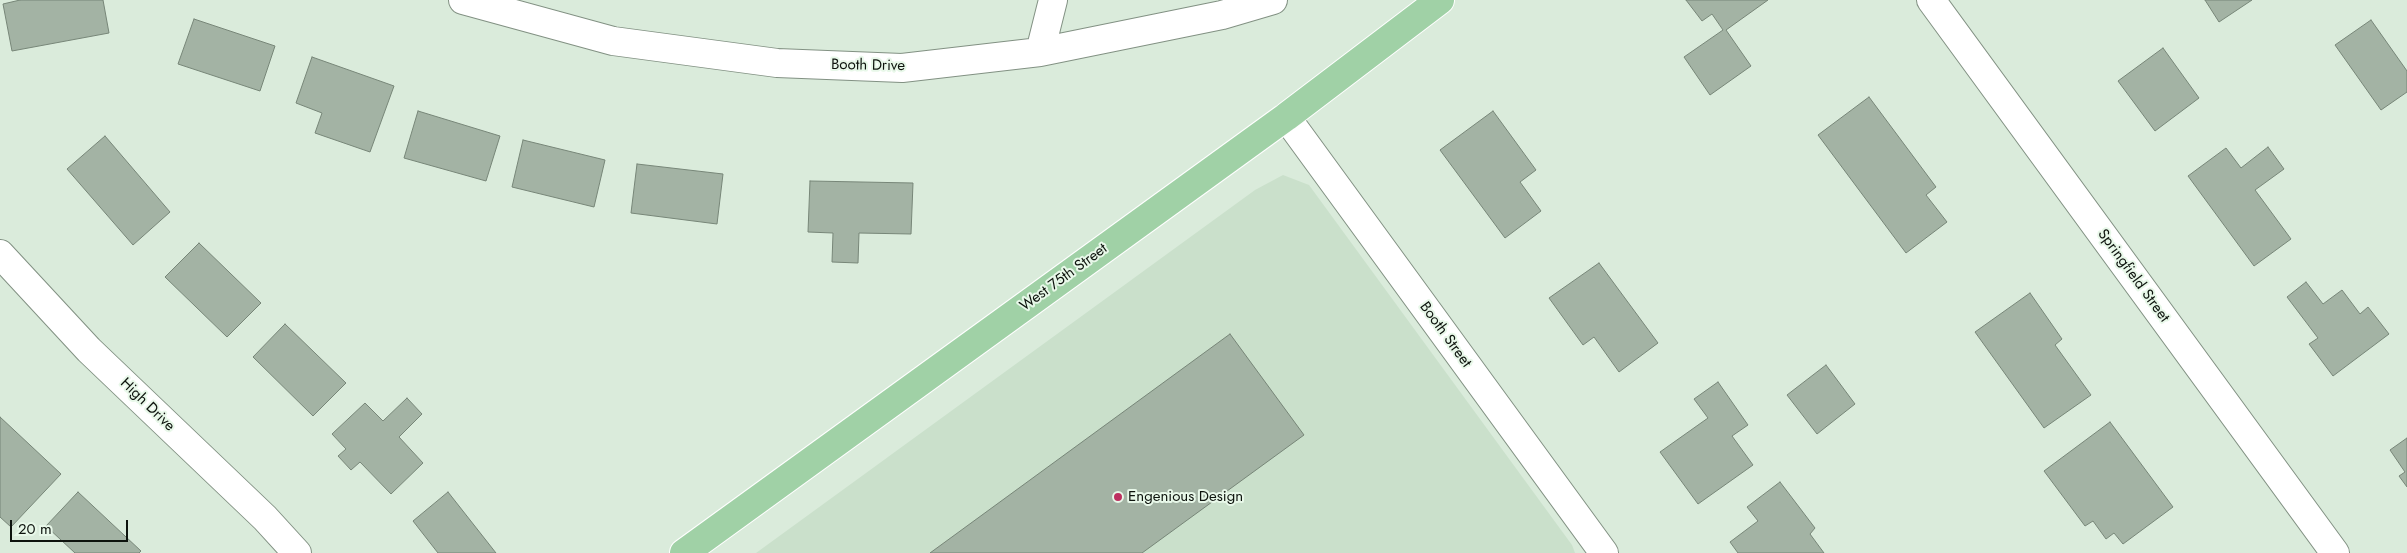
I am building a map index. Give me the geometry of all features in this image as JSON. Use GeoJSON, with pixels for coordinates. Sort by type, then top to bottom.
{"type":"FeatureCollection","features":[{"type":"Feature","properties":{"kind":"main road","name":"West 75th Street"},"geometry":{"type":"LineString","coordinates":[[684,553],[1286,117],[1440,0]]}},
{"type":"Feature","properties":{"kind":"street","name":"Booth Drive"},"geometry":{"type":"LineString","coordinates":[[463,0],[613,41],[777,63],[902,68],[1040,52],[1222,15],[1273,0]]}},
{"type":"Feature","properties":{"kind":"street"},"geometry":{"type":"LineString","coordinates":[[1040,52],[1053,0]]}},
{"type":"Feature","properties":{"kind":"street","name":"Springfield Street"},"geometry":{"type":"LineString","coordinates":[[1931,0],[2335,553]]}},
{"type":"Feature","properties":{"kind":"street","name":"Booth Street"},"geometry":{"type":"LineString","coordinates":[[1286,117],[1604,553]]}},
{"type":"Feature","properties":{"kind":"street","name":"High Drive"},"geometry":{"type":"LineString","coordinates":[[0,254],[89,350],[265,518],[297,553]]}},
{"type":"Feature","properties":{"kind":"shaded area"},"geometry":{"type":"Polygon","coordinates":[[[1283,175],[1309,185],[1572,545],[1575,553],[756,553],[1255,190],[1283,175]]]}},
{"type":"Feature","properties":{"kind":"building"},"geometry":{"type":"Polygon","coordinates":[[[20,0],[103,0],[109,33],[12,51],[3,4],[20,0]]]}},
{"type":"Feature","properties":{"kind":"building"},"geometry":{"type":"Polygon","coordinates":[[[1686,0],[1768,0],[1726,30],[1751,66],[1710,95],[1684,57],[1723,30],[1712,14],[1702,21],[1686,0]]]}},
{"type":"Feature","properties":{"kind":"building"},"geometry":{"type":"Polygon","coordinates":[[[2205,0],[2252,0],[2219,22],[2205,0]]]}},
{"type":"Feature","properties":{"kind":"building"},"geometry":{"type":"Polygon","coordinates":[[[194,19],[275,46],[260,91],[178,64],[194,19]]]}},
{"type":"Feature","properties":{"kind":"building"},"geometry":{"type":"Polygon","coordinates":[[[2371,20],[2407,71],[2407,92],[2381,110],[2335,45],[2371,20]]]}},
{"type":"Feature","properties":{"kind":"building"},"geometry":{"type":"Polygon","coordinates":[[[2163,48],[2199,98],[2155,131],[2118,81],[2163,48]]]}},
{"type":"Feature","properties":{"kind":"building"},"geometry":{"type":"Polygon","coordinates":[[[312,57],[394,86],[370,152],[315,133],[322,113],[296,103],[312,57]]]}},
{"type":"Feature","properties":{"kind":"building"},"geometry":{"type":"Polygon","coordinates":[[[1869,97],[1936,187],[1926,195],[1947,222],[1906,253],[1818,135],[1869,97]]]}},
{"type":"Feature","properties":{"kind":"building"},"geometry":{"type":"Polygon","coordinates":[[[418,111],[500,136],[486,181],[404,158],[418,111]]]}},
{"type":"Feature","properties":{"kind":"building"},"geometry":{"type":"Polygon","coordinates":[[[1493,111],[1536,170],[1520,182],[1541,211],[1505,238],[1440,150],[1493,111]]]}},
{"type":"Feature","properties":{"kind":"building"},"geometry":{"type":"Polygon","coordinates":[[[105,136],[170,212],[133,245],[67,169],[105,136]]]}},
{"type":"Feature","properties":{"kind":"building"},"geometry":{"type":"Polygon","coordinates":[[[523,140],[605,160],[594,207],[512,187],[523,140]]]}},
{"type":"Feature","properties":{"kind":"building"},"geometry":{"type":"Polygon","coordinates":[[[2268,147],[2284,169],[2255,190],[2291,239],[2254,266],[2188,176],[2226,148],[2241,168],[2268,147]]]}},
{"type":"Feature","properties":{"kind":"building"},"geometry":{"type":"Polygon","coordinates":[[[637,164],[723,174],[717,224],[631,213],[637,164]]]}},
{"type":"Feature","properties":{"kind":"building"},"geometry":{"type":"Polygon","coordinates":[[[810,181],[913,183],[911,234],[859,233],[858,263],[832,262],[833,233],[808,232],[810,181]]]}},
{"type":"Feature","properties":{"kind":"building"},"geometry":{"type":"Polygon","coordinates":[[[199,243],[261,303],[227,337],[165,277],[199,243]]]}},
{"type":"Feature","properties":{"kind":"building"},"geometry":{"type":"Polygon","coordinates":[[[1599,263],[1658,343],[1619,372],[1594,337],[1583,345],[1549,298],[1599,263]]]}},
{"type":"Feature","properties":{"kind":"building"},"geometry":{"type":"Polygon","coordinates":[[[2306,282],[2323,304],[2342,290],[2360,314],[2368,307],[2389,334],[2333,376],[2309,344],[2318,338],[2287,297],[2306,282]]]}},
{"type":"Feature","properties":{"kind":"building"},"geometry":{"type":"Polygon","coordinates":[[[2030,293],[2062,339],[2055,345],[2091,395],[2044,428],[1975,332],[2030,293]]]}},
{"type":"Feature","properties":{"kind":"building"},"geometry":{"type":"Polygon","coordinates":[[[285,324],[346,383],[313,416],[253,357],[285,324]]]}},
{"type":"Feature","properties":{"kind":"building"},"geometry":{"type":"Polygon","coordinates":[[[1230,334],[1304,435],[1142,553],[930,553],[1230,334]]]}},
{"type":"Feature","properties":{"kind":"building"},"geometry":{"type":"Polygon","coordinates":[[[1826,365],[1855,404],[1817,434],[1787,395],[1826,365]]]}},
{"type":"Feature","properties":{"kind":"building"},"geometry":{"type":"Polygon","coordinates":[[[1718,382],[1748,425],[1732,436],[1753,465],[1698,504],[1660,452],[1708,418],[1694,399],[1718,382]]]}},
{"type":"Feature","properties":{"kind":"building"},"geometry":{"type":"Polygon","coordinates":[[[407,398],[422,414],[399,437],[423,463],[391,494],[360,462],[351,470],[338,456],[346,449],[332,434],[365,403],[383,421],[407,398]]]}},
{"type":"Feature","properties":{"kind":"building"},"geometry":{"type":"Polygon","coordinates":[[[0,417],[61,474],[11,527],[0,517],[0,417]]]}},
{"type":"Feature","properties":{"kind":"building"},"geometry":{"type":"Polygon","coordinates":[[[2110,422],[2173,507],[2123,544],[2114,533],[2106,539],[2093,521],[2085,526],[2044,471],[2110,422]]]}},
{"type":"Feature","properties":{"kind":"building"},"geometry":{"type":"Polygon","coordinates":[[[2407,438],[2407,487],[2399,476],[2405,472],[2390,450],[2407,438]]]}},
{"type":"Feature","properties":{"kind":"building"},"geometry":{"type":"Polygon","coordinates":[[[1780,482],[1815,528],[1810,534],[1824,553],[1738,553],[1730,542],[1758,521],[1747,507],[1780,482]]]}},
{"type":"Feature","properties":{"kind":"building"},"geometry":{"type":"Polygon","coordinates":[[[78,492],[141,551],[139,553],[75,553],[46,526],[78,492]]]}},
{"type":"Feature","properties":{"kind":"building"},"geometry":{"type":"Polygon","coordinates":[[[448,492],[496,553],[438,553],[413,521],[448,492]]]}},
{"type":"Feature","properties":{"kind":"place","name":"Engenious Design"},"geometry":{"type":"Point","coordinates":[1118,497]}}]}
